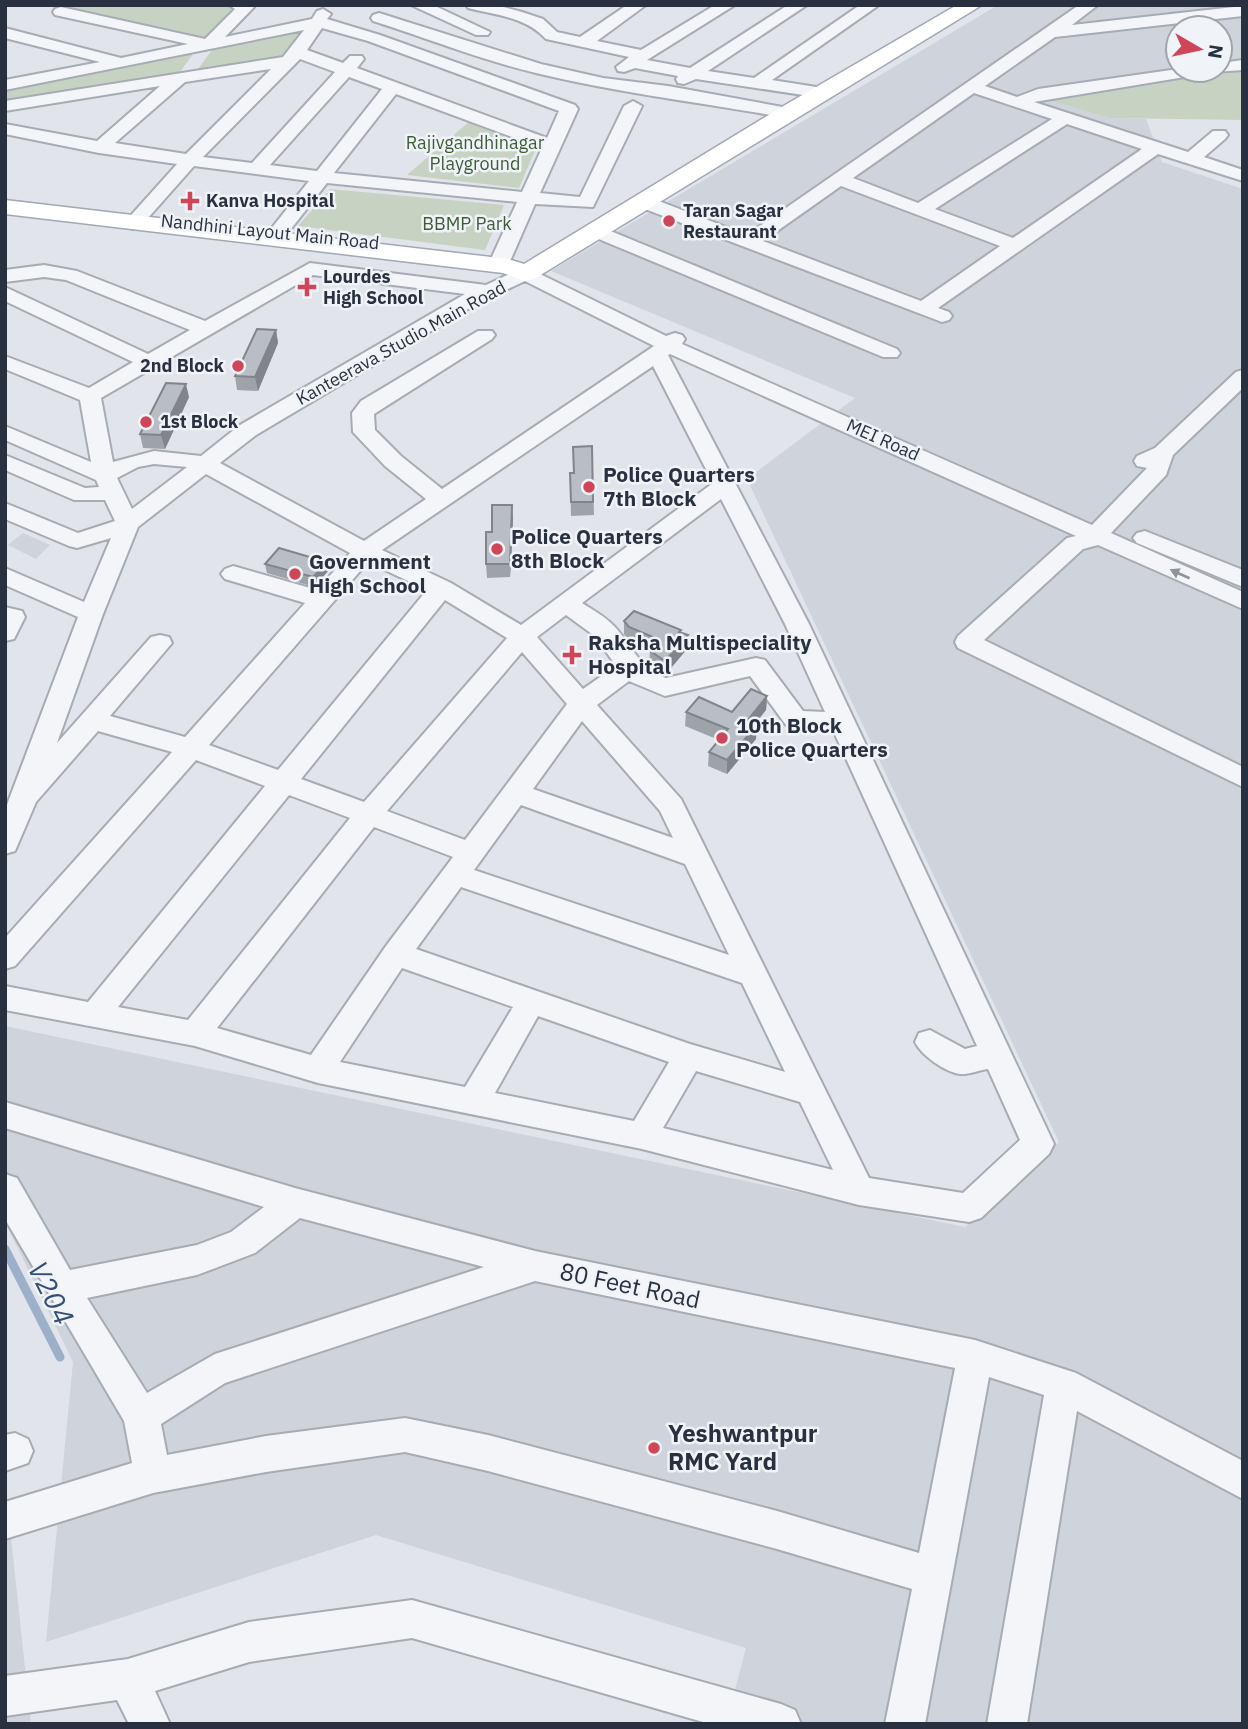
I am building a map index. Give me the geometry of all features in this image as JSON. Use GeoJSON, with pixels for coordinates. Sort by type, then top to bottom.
{"type":"FeatureCollection","features":[{"type":"Feature","properties":{"kind":"main road","name":"Kanteerava Studio Main Road"},"geometry":{"type":"LineString","coordinates":[[529,272],[788,113],[972,5]]}},
{"type":"Feature","properties":{"kind":"main road","name":"Nandhini Layout Main Road"},"geometry":{"type":"LineString","coordinates":[[5,199],[135,220],[512,260],[529,272]]}},
{"type":"Feature","properties":{"kind":"main road"},"geometry":{"type":"LineString","coordinates":[[5,206],[135,220]]}},
{"type":"Feature","properties":{"kind":"main road"},"geometry":{"type":"LineString","coordinates":[[275,236],[329,246],[508,266],[529,272]]}},
{"type":"Feature","properties":{"kind":"street"},"geometry":{"type":"LineString","coordinates":[[99,148],[181,77],[246,7],[237,5]]}},
{"type":"Feature","properties":{"kind":"street"},"geometry":{"type":"LineString","coordinates":[[135,220],[292,56],[319,22],[328,5]]}},
{"type":"Feature","properties":{"kind":"street"},"geometry":{"type":"LineString","coordinates":[[419,5],[479,32],[535,51],[693,71],[823,93]]}},
{"type":"Feature","properties":{"kind":"street"},"geometry":{"type":"LineString","coordinates":[[474,5],[534,21],[546,28],[575,55]]}},
{"type":"Feature","properties":{"kind":"street"},"geometry":{"type":"LineString","coordinates":[[460,42],[527,5]]}},
{"type":"Feature","properties":{"kind":"street"},"geometry":{"type":"LineString","coordinates":[[575,55],[638,5]]}},
{"type":"Feature","properties":{"kind":"street"},"geometry":{"type":"LineString","coordinates":[[501,259],[550,145],[569,109],[627,63],[726,5]]}},
{"type":"Feature","properties":{"kind":"street"},"geometry":{"type":"LineString","coordinates":[[668,91],[693,71],[799,5]]}},
{"type":"Feature","properties":{"kind":"street"},"geometry":{"type":"LineString","coordinates":[[760,81],[871,5]]}},
{"type":"Feature","properties":{"kind":"street"},"geometry":{"type":"LineString","coordinates":[[749,242],[1090,5]]}},
{"type":"Feature","properties":{"kind":"street"},"geometry":{"type":"LineString","coordinates":[[1051,32],[1243,11]]}},
{"type":"Feature","properties":{"kind":"street"},"geometry":{"type":"LineString","coordinates":[[10,37],[53,15],[209,45]]}},
{"type":"Feature","properties":{"kind":"street"},"geometry":{"type":"LineString","coordinates":[[379,18],[537,68],[603,83],[668,91],[788,113]]}},
{"type":"Feature","properties":{"kind":"street"},"geometry":{"type":"LineString","coordinates":[[5,85],[319,22],[374,38],[569,109]]}},
{"type":"Feature","properties":{"kind":"street"},"geometry":{"type":"LineString","coordinates":[[10,37],[123,63]]}},
{"type":"Feature","properties":{"kind":"street"},"geometry":{"type":"LineString","coordinates":[[257,169],[374,38]]}},
{"type":"Feature","properties":{"kind":"street"},"geometry":{"type":"LineString","coordinates":[[5,106],[292,56],[393,86],[550,145]]}},
{"type":"Feature","properties":{"kind":"street"},"geometry":{"type":"LineString","coordinates":[[1019,102],[1038,94],[1164,76]]}},
{"type":"Feature","properties":{"kind":"street"},"geometry":{"type":"LineString","coordinates":[[275,236],[393,86]]}},
{"type":"Feature","properties":{"kind":"street"},"geometry":{"type":"LineString","coordinates":[[971,87],[1241,174]]}},
{"type":"Feature","properties":{"kind":"street"},"geometry":{"type":"LineString","coordinates":[[5,129],[99,148],[257,169],[586,202],[633,106]]}},
{"type":"Feature","properties":{"kind":"street"},"geometry":{"type":"LineString","coordinates":[[921,209],[1067,117]]}},
{"type":"Feature","properties":{"kind":"street"},"geometry":{"type":"LineString","coordinates":[[1191,159],[1219,135]]}},
{"type":"Feature","properties":{"kind":"street"},"geometry":{"type":"LineString","coordinates":[[923,309],[1155,148]]}},
{"type":"Feature","properties":{"kind":"street"},"geometry":{"type":"LineString","coordinates":[[839,179],[1014,245]]}},
{"type":"Feature","properties":{"kind":"street"},"geometry":{"type":"LineString","coordinates":[[644,202],[942,316]]}},
{"type":"Feature","properties":{"kind":"street"},"geometry":{"type":"LineString","coordinates":[[596,232],[890,353]]}},
{"type":"Feature","properties":{"kind":"street"},"geometry":{"type":"LineString","coordinates":[[90,396],[310,269],[329,246]]}},
{"type":"Feature","properties":{"kind":"street"},"geometry":{"type":"LineString","coordinates":[[310,269],[488,291]]}},
{"type":"Feature","properties":{"kind":"street"},"geometry":{"type":"LineString","coordinates":[[5,276],[24,272],[56,271],[204,328]]}},
{"type":"Feature","properties":{"kind":"street","name":"Kanteerava Studio Main Road"},"geometry":{"type":"LineString","coordinates":[[5,844],[14,804],[128,524],[248,430],[488,291],[529,272]]}},
{"type":"Feature","properties":{"kind":"street","name":"MEI Road"},"geometry":{"type":"LineString","coordinates":[[529,272],[667,346],[1088,530],[1243,601]]}},
{"type":"Feature","properties":{"kind":"street"},"geometry":{"type":"LineString","coordinates":[[5,293],[149,362]]}},
{"type":"Feature","properties":{"kind":"street"},"geometry":{"type":"LineString","coordinates":[[440,499],[393,461],[364,432],[363,413],[369,406],[485,335]]}},
{"type":"Feature","properties":{"kind":"street"},"geometry":{"type":"LineString","coordinates":[[5,958],[365,551],[667,346],[726,484],[842,722],[1038,1144],[969,1208],[859,1191],[642,1136],[318,1070],[195,1034],[5,998]]}},
{"type":"Feature","properties":{"kind":"street"},"geometry":{"type":"LineString","coordinates":[[5,362],[90,396]]}},
{"type":"Feature","properties":{"kind":"street"},"geometry":{"type":"LineString","coordinates":[[1243,376],[1163,453],[1158,470],[1088,530],[967,642],[1243,778]]}},
{"type":"Feature","properties":{"kind":"street"},"geometry":{"type":"LineString","coordinates":[[330,382],[369,406]]}},
{"type":"Feature","properties":{"kind":"street"},"geometry":{"type":"LineString","coordinates":[[5,510],[77,541],[128,524],[109,484],[90,396]]}},
{"type":"Feature","properties":{"kind":"street"},"geometry":{"type":"LineString","coordinates":[[5,432],[109,484]]}},
{"type":"Feature","properties":{"kind":"street"},"geometry":{"type":"LineString","coordinates":[[5,462],[82,495],[109,484],[124,464],[141,458],[176,457],[205,464],[365,551],[442,588],[522,636],[671,806],[859,1191]]}},
{"type":"Feature","properties":{"kind":"street"},"geometry":{"type":"LineString","coordinates":[[195,1034],[370,813],[522,636],[726,484]]}},
{"type":"Feature","properties":{"kind":"street","name":"MEI Road"},"geometry":{"type":"LineString","coordinates":[[1088,530],[1243,579]]}},
{"type":"Feature","properties":{"kind":"street"},"geometry":{"type":"LineString","coordinates":[[233,574],[322,600]]}},
{"type":"Feature","properties":{"kind":"street"},"geometry":{"type":"LineString","coordinates":[[5,576],[91,614]]}},
{"type":"Feature","properties":{"kind":"street"},"geometry":{"type":"LineString","coordinates":[[94,1014],[442,588]]}},
{"type":"Feature","properties":{"kind":"street"},"geometry":{"type":"LineString","coordinates":[[566,603],[604,631],[630,668],[643,679],[665,687],[756,666],[795,719],[842,722]]}},
{"type":"Feature","properties":{"kind":"street"},"geometry":{"type":"LineString","coordinates":[[5,615],[13,617],[5,633]]}},
{"type":"Feature","properties":{"kind":"street"},"geometry":{"type":"LineString","coordinates":[[14,804],[160,643]]}},
{"type":"Feature","properties":{"kind":"street"},"geometry":{"type":"LineString","coordinates":[[318,1070],[396,954],[582,703],[630,668]]}},
{"type":"Feature","properties":{"kind":"street"},"geometry":{"type":"LineString","coordinates":[[92,720],[191,748],[370,813],[463,864],[751,974]]}},
{"type":"Feature","properties":{"kind":"street"},"geometry":{"type":"LineString","coordinates":[[515,793],[696,857]]}},
{"type":"Feature","properties":{"kind":"street"},"geometry":{"type":"LineString","coordinates":[[396,954],[688,1056],[811,1092]]}},
{"type":"Feature","properties":{"kind":"street"},"geometry":{"type":"LineString","coordinates":[[473,1102],[531,1002]]}},
{"type":"Feature","properties":{"kind":"street"},"geometry":{"type":"LineString","coordinates":[[930,1042],[961,1062],[997,1054]]}},
{"type":"Feature","properties":{"kind":"street"},"geometry":{"type":"LineString","coordinates":[[642,1136],[688,1056]]}},
{"type":"Feature","properties":{"kind":"street","name":"80 Feet Road"},"geometry":{"type":"LineString","coordinates":[[5,1115],[295,1202],[535,1266],[975,1356],[1063,1385],[1243,1481]]}},
{"type":"Feature","properties":{"kind":"street"},"geometry":{"type":"LineString","coordinates":[[5,1188],[141,1416],[153,1475]]}},
{"type":"Feature","properties":{"kind":"street"},"geometry":{"type":"LineString","coordinates":[[62,1287],[148,1272],[197,1260],[243,1243],[295,1202]]}},
{"type":"Feature","properties":{"kind":"street"},"geometry":{"type":"LineString","coordinates":[[141,1416],[215,1370],[535,1266]]}},
{"type":"Feature","properties":{"kind":"street"},"geometry":{"type":"LineString","coordinates":[[905,1724],[975,1356]]}},
{"type":"Feature","properties":{"kind":"street"},"geometry":{"type":"LineString","coordinates":[[1007,1724],[1063,1385]]}},
{"type":"Feature","properties":{"kind":"street"},"geometry":{"type":"LineString","coordinates":[[5,1521],[153,1475],[266,1454],[405,1435],[488,1453],[764,1526],[933,1576]]}},
{"type":"Feature","properties":{"kind":"street"},"geometry":{"type":"LineString","coordinates":[[5,1696],[128,1679],[249,1642],[412,1619],[723,1715],[781,1724]]}},
{"type":"Feature","properties":{"kind":"street"},"geometry":{"type":"LineString","coordinates":[[128,1679],[150,1724]]}},
{"type":"Feature","properties":{"kind":"shaded area"},"geometry":{"type":"Polygon","coordinates":[[[998,5],[1243,5],[1243,71],[1234,72],[1234,14],[1164,14],[1164,82],[1045,98],[1109,118],[1146,119],[1162,162],[1243,189],[1243,1724],[726,1724],[746,1648],[376,1535],[46,1642],[73,1362],[5,1222],[5,1026],[965,1227],[1059,1142],[747,479],[855,398],[551,271],[998,5]]]}},
{"type":"Feature","properties":{"kind":"shaded area"},"geometry":{"type":"Polygon","coordinates":[[[23,533],[50,545],[36,559],[8,545],[23,533]]]}},
{"type":"Feature","properties":{"kind":"shaded area"},"geometry":{"type":"Polygon","coordinates":[[[7,1499],[31,1724],[5,1724],[7,1499]]]}},
{"type":"Feature","properties":{"kind":"green space"},"geometry":{"type":"Polygon","coordinates":[[[71,5],[218,5],[239,8],[202,39],[67,11],[71,5]]]}},
{"type":"Feature","properties":{"kind":"green space"},"geometry":{"type":"Polygon","coordinates":[[[303,28],[283,58],[195,73],[215,46],[303,28]]]}},
{"type":"Feature","properties":{"kind":"green space"},"geometry":{"type":"Polygon","coordinates":[[[196,50],[177,76],[5,105],[5,88],[196,50]]]}},
{"type":"Feature","properties":{"kind":"green space"},"geometry":{"type":"Polygon","coordinates":[[[1243,71],[1243,120],[1109,118],[1043,98],[1164,82],[1164,84],[1234,84],[1234,72],[1243,71]]]}},
{"type":"Feature","properties":{"kind":"green space","name":"Rajivgandhinagar Playground"},"geometry":{"type":"Polygon","coordinates":[[[470,121],[537,146],[519,188],[407,175],[470,121]]]}},
{"type":"Feature","properties":{"kind":"green space","name":"BBMP Park"},"geometry":{"type":"Polygon","coordinates":[[[330,189],[504,205],[485,250],[298,226],[330,189]]]}},
{"type":"Feature","properties":{"kind":"building"},"geometry":{"type":"Polygon","coordinates":[[[257,329],[276,330],[255,377],[235,376],[257,329]]]}},
{"type":"Feature","properties":{"kind":"building"},"geometry":{"type":"Polygon","coordinates":[[[166,383],[186,384],[161,435],[140,434],[166,383]]]}},
{"type":"Feature","properties":{"kind":"building"},"geometry":{"type":"Polygon","coordinates":[[[592,446],[593,502],[571,502],[573,447],[592,446]]]}},
{"type":"Feature","properties":{"kind":"building"},"geometry":{"type":"Polygon","coordinates":[[[492,505],[512,505],[510,564],[486,564],[486,532],[492,532],[492,505]]]}},
{"type":"Feature","properties":{"kind":"building"},"geometry":{"type":"Polygon","coordinates":[[[279,548],[327,562],[313,577],[265,564],[279,548]]]}},
{"type":"Feature","properties":{"kind":"building"},"geometry":{"type":"Polygon","coordinates":[[[634,611],[688,635],[665,661],[650,651],[660,640],[629,627],[624,621],[634,611]]]}},
{"type":"Feature","properties":{"kind":"building"},"geometry":{"type":"Polygon","coordinates":[[[751,689],[767,696],[747,721],[757,725],[727,760],[709,752],[728,729],[686,712],[699,697],[732,712],[751,689]]]}},
{"type":"Feature","properties":{"kind":"waterway","name":"V204"},"geometry":{"type":"LineString","coordinates":[[5,1249],[60,1357]]}},
{"type":"Feature","properties":{"kind":"place","name":"Kanva Hospital"},"geometry":{"type":"Point","coordinates":[190,201]}},
{"type":"Feature","properties":{"kind":"place","name":"Taran Sagar Restaurant"},"geometry":{"type":"Point","coordinates":[669,221]}},
{"type":"Feature","properties":{"kind":"place","name":"Lourdes High School"},"geometry":{"type":"Point","coordinates":[307,287]}},
{"type":"Feature","properties":{"kind":"place","name":"2nd Block"},"geometry":{"type":"Point","coordinates":[238,366]}},
{"type":"Feature","properties":{"kind":"place","name":"1st Block"},"geometry":{"type":"Point","coordinates":[146,422]}},
{"type":"Feature","properties":{"kind":"place","name":"Police Quarters 7th Block"},"geometry":{"type":"Point","coordinates":[589,487]}},
{"type":"Feature","properties":{"kind":"place","name":"Police Quarters 8th Block"},"geometry":{"type":"Point","coordinates":[497,549]}},
{"type":"Feature","properties":{"kind":"place","name":"Government High School"},"geometry":{"type":"Point","coordinates":[295,574]}},
{"type":"Feature","properties":{"kind":"place","name":"Raksha Multispeciality Hospital"},"geometry":{"type":"Point","coordinates":[572,655]}},
{"type":"Feature","properties":{"kind":"place","name":"10th Block Police Quarters"},"geometry":{"type":"Point","coordinates":[722,738]}},
{"type":"Feature","properties":{"kind":"place","name":"Yeshwantpur RMC Yard"},"geometry":{"type":"Point","coordinates":[654,1448]}}]}
